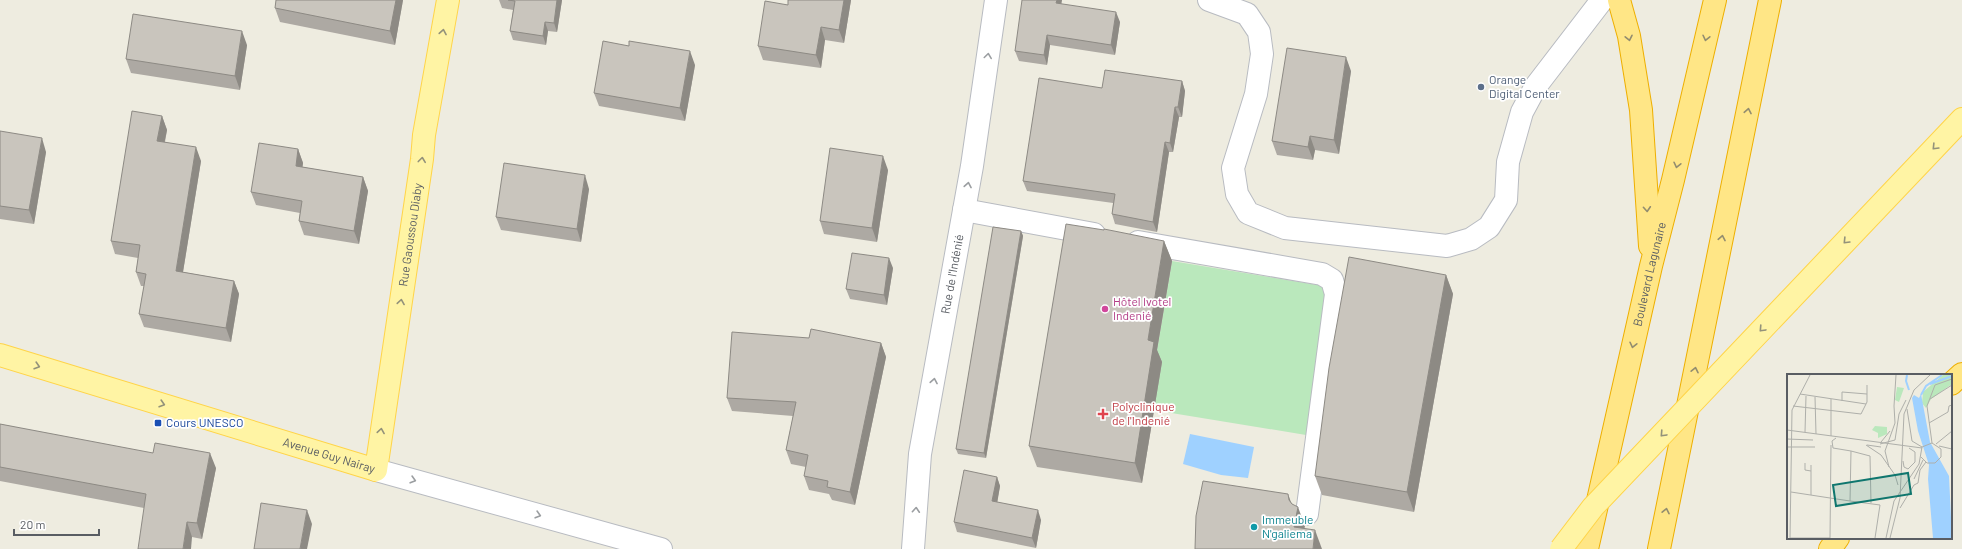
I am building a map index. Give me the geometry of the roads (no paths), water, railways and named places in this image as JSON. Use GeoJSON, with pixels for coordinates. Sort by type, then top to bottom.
{"type":"FeatureCollection","features":[{"type":"Feature","properties":{"kind":"highway"},"geometry":{"type":"LineString","coordinates":[[1619,0],[1629,36],[1641,110],[1651,266]]}},
{"type":"Feature","properties":{"kind":"highway","name":"Boulevard Lagunaire"},"geometry":{"type":"LineString","coordinates":[[1587,549],[1651,266],[1673,180],[1715,0]]}},
{"type":"Feature","properties":{"kind":"highway"},"geometry":{"type":"LineString","coordinates":[[1659,549],[1770,0]]}},
{"type":"Feature","properties":{"kind":"highway"},"geometry":{"type":"LineString","coordinates":[[1952,383],[1962,374]]}},
{"type":"Feature","properties":{"kind":"highway"},"geometry":{"type":"LineString","coordinates":[[1830,549],[1837,539]]}},
{"type":"Feature","properties":{"kind":"main road","name":"Rue Gaoussou Diaby"},"geometry":{"type":"LineString","coordinates":[[376,470],[421,167],[424,134],[448,0]]}},
{"type":"Feature","properties":{"kind":"main road"},"geometry":{"type":"LineString","coordinates":[[1561,549],[1593,507],[1962,119]]}},
{"type":"Feature","properties":{"kind":"main road","name":"Avenue Guy Nairay"},"geometry":{"type":"LineString","coordinates":[[0,355],[376,470]]}},
{"type":"Feature","properties":{"kind":"street","name":"Rue de l'Indénié"},"geometry":{"type":"LineString","coordinates":[[913,549],[920,454],[964,210],[996,0]]}},
{"type":"Feature","properties":{"kind":"street"},"geometry":{"type":"LineString","coordinates":[[1209,0],[1247,14],[1259,32],[1262,54],[1256,94],[1233,168],[1237,194],[1248,213],[1285,228],[1447,246],[1471,239],[1489,227],[1494,220],[1506,200],[1508,162],[1522,112],[1536,86],[1602,0]]}},
{"type":"Feature","properties":{"kind":"street"},"geometry":{"type":"LineString","coordinates":[[964,210],[1322,274],[1332,280],[1336,294],[1307,514]]}},
{"type":"Feature","properties":{"kind":"street","name":"Avenue Guy Nairay"},"geometry":{"type":"LineString","coordinates":[[376,470],[661,549]]}},
{"type":"Feature","properties":{"kind":"water"},"geometry":{"type":"Polygon","coordinates":[[[1190,434],[1254,447],[1248,478],[1221,475],[1183,464],[1190,434]]]}},
{"type":"Feature","properties":{"kind":"place","name":"Orange Digital Center"},"geometry":{"type":"Point","coordinates":[1481,87]}},
{"type":"Feature","properties":{"kind":"place","name":"Hôtel Ivotel Indenié"},"geometry":{"type":"Point","coordinates":[1105,309]}},
{"type":"Feature","properties":{"kind":"place","name":"Polyclinique de l'Indenié"},"geometry":{"type":"Point","coordinates":[1103,414]}},
{"type":"Feature","properties":{"kind":"place","name":"Cours UNESCO"},"geometry":{"type":"Point","coordinates":[158,423]}},
{"type":"Feature","properties":{"kind":"place","name":"Immeuble N'galiema"},"geometry":{"type":"Point","coordinates":[1254,527]}}]}
